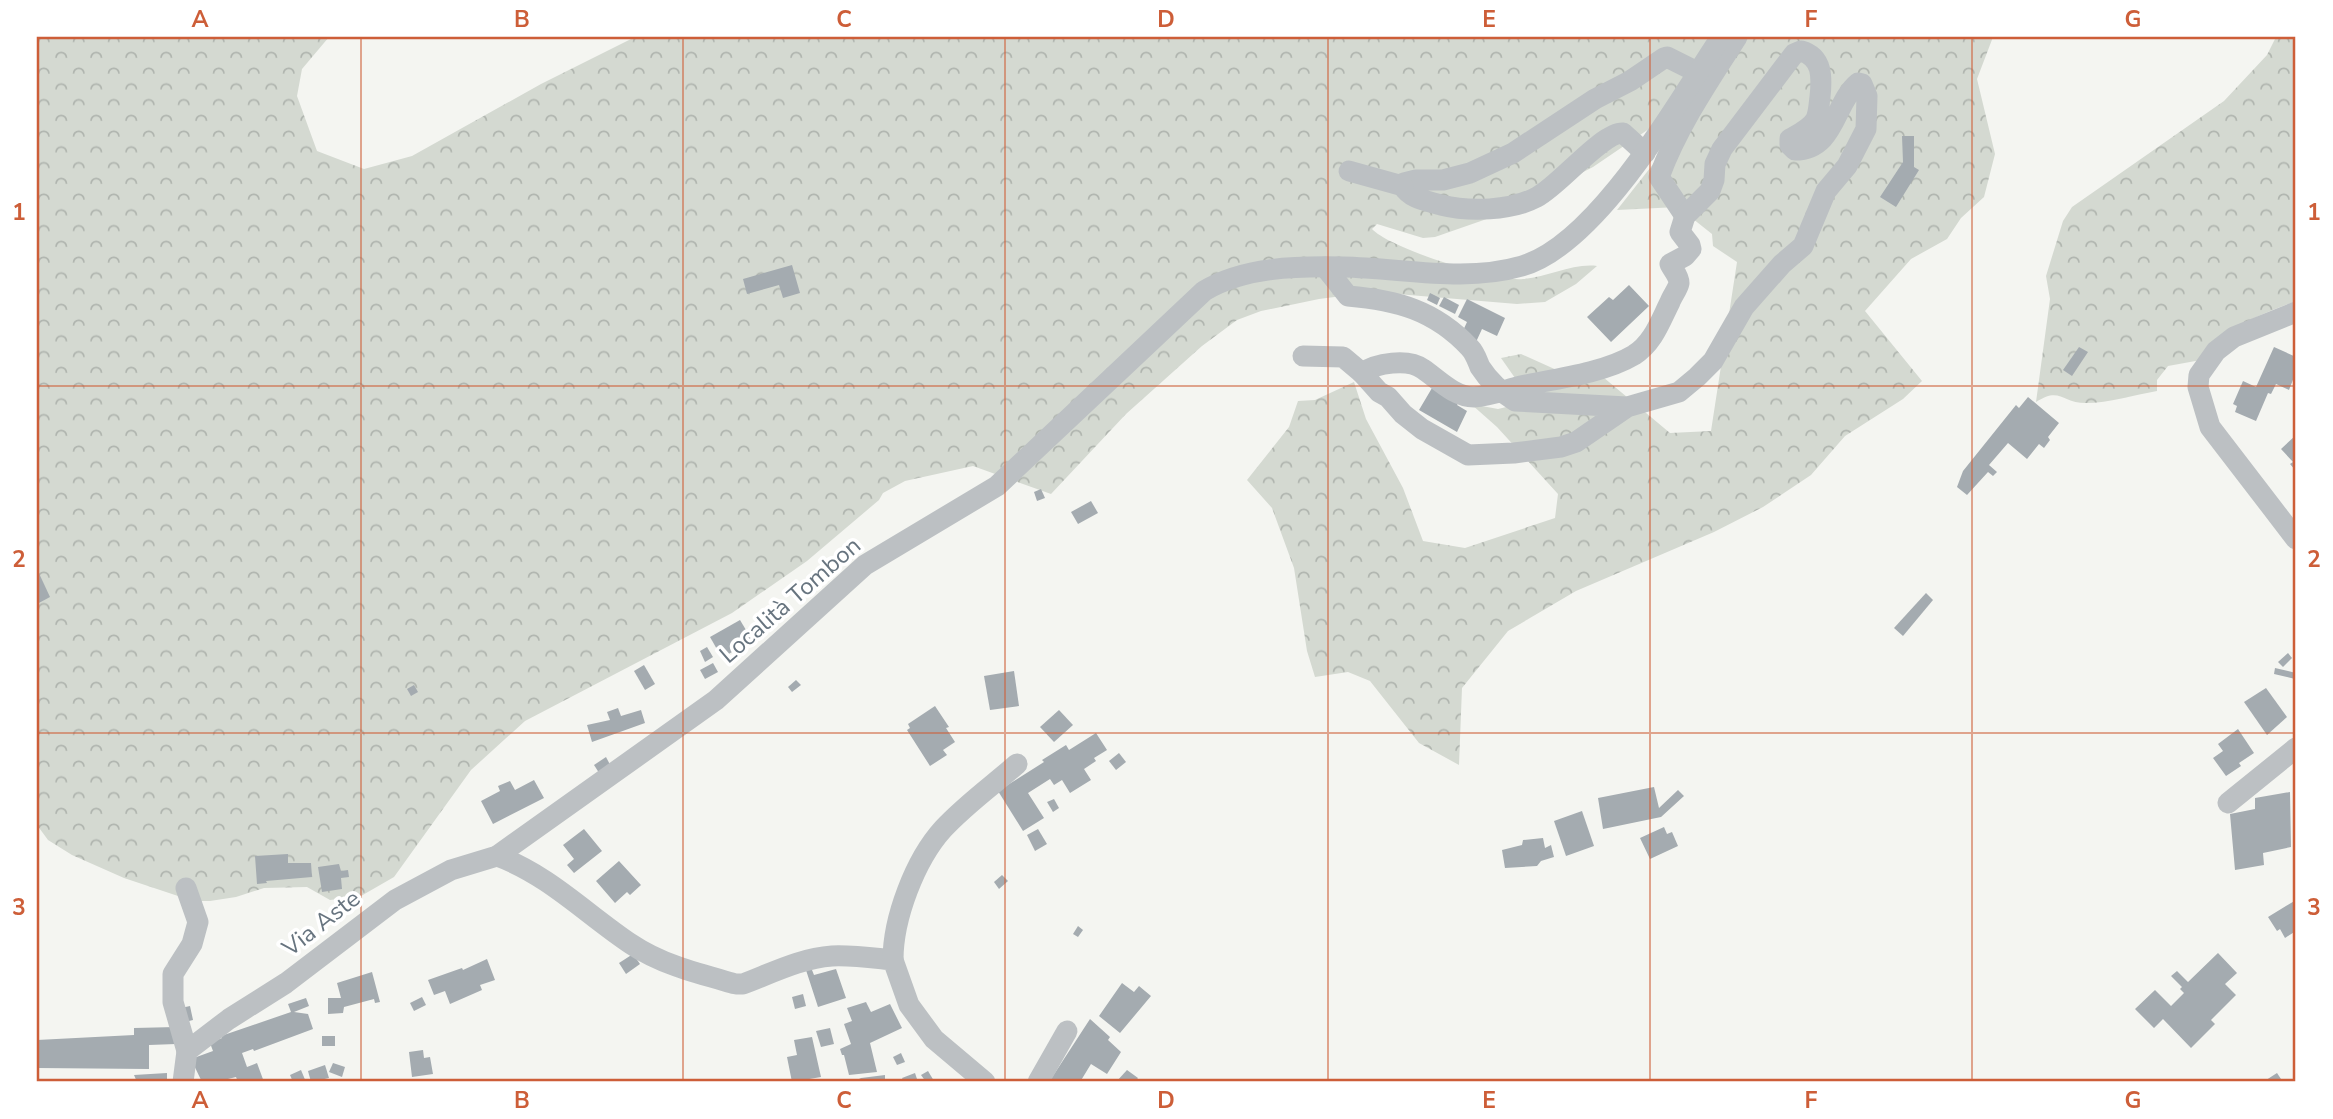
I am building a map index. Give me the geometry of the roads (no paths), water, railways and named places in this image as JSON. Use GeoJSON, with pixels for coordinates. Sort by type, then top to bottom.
{"type":"FeatureCollection","features":[{"type":"Feature","properties":{"kind":"street","name":"Località Tombon"},"geometry":{"type":"LineString","coordinates":[[497,856],[716,700],[864,565],[997,486],[1203,291],[1221,281],[1254,272],[1325,267],[1450,275],[1490,272],[1523,265],[1547,255],[1572,235],[1604,202],[1645,153],[1721,37]]}},
{"type":"Feature","properties":{"kind":"street"},"geometry":{"type":"LineString","coordinates":[[1685,216],[1659,177],[1690,111],[1738,37]]}},
{"type":"Feature","properties":{"kind":"street"},"geometry":{"type":"LineString","coordinates":[[1303,356],[1343,357],[1422,429],[1468,455],[1514,453],[1576,442],[1628,407],[1679,392],[1713,361],[1744,307],[1782,264],[1803,246],[1826,191],[1847,166],[1866,129],[1868,106],[1862,84],[1858,83],[1849,91],[1831,130],[1806,149],[1795,150],[1790,145],[1790,139],[1815,121],[1821,84],[1820,67],[1811,55],[1801,51],[1794,54],[1722,149],[1710,191],[1685,216],[1680,232],[1691,250],[1670,264],[1678,276],[1679,284],[1660,325],[1645,347],[1619,362],[1501,393],[1472,397],[1458,393],[1437,381],[1421,367],[1410,363],[1390,363],[1369,368],[1362,373]]}},
{"type":"Feature","properties":{"kind":"street"},"geometry":{"type":"LineString","coordinates":[[1403,186],[1404,183],[1416,180],[1443,180],[1470,173],[1513,153],[1595,99],[1630,82],[1664,58],[1697,72]]}},
{"type":"Feature","properties":{"kind":"street"},"geometry":{"type":"LineString","coordinates":[[1349,171],[1403,186],[1406,192],[1420,199],[1449,207],[1506,207],[1538,197],[1559,182],[1599,143],[1617,132],[1623,132],[1645,153]]}},
{"type":"Feature","properties":{"kind":"street"},"geometry":{"type":"LineString","coordinates":[[1325,267],[1348,296],[1389,300],[1425,312],[1472,349],[1481,368],[1501,393],[1515,401],[1628,407]]}},
{"type":"Feature","properties":{"kind":"street"},"geometry":{"type":"LineString","coordinates":[[2296,312],[2234,337],[2216,351],[2199,375],[2198,387],[2210,427],[2296,539]]}},
{"type":"Feature","properties":{"kind":"street"},"geometry":{"type":"LineString","coordinates":[[2228,803],[2296,748]]}},
{"type":"Feature","properties":{"kind":"street"},"geometry":{"type":"LineString","coordinates":[[985,1082],[934,1039],[909,1006],[893,960],[893,937],[907,895],[929,849],[942,830],[1017,764]]}},
{"type":"Feature","properties":{"kind":"street"},"geometry":{"type":"LineString","coordinates":[[497,856],[524,866],[633,946],[668,963],[736,984],[743,984],[816,958],[834,956],[893,960]]}},
{"type":"Feature","properties":{"kind":"street","name":"Via Aste"},"geometry":{"type":"LineString","coordinates":[[187,1051],[229,1019],[286,983],[395,900],[451,870],[497,856]]}},
{"type":"Feature","properties":{"kind":"street"},"geometry":{"type":"LineString","coordinates":[[183,1082],[187,1051],[173,1002],[173,974],[192,944],[198,922],[186,888]]}},
{"type":"Feature","properties":{"kind":"street"},"geometry":{"type":"LineString","coordinates":[[1038,1082],[1067,1031]]}}]}
